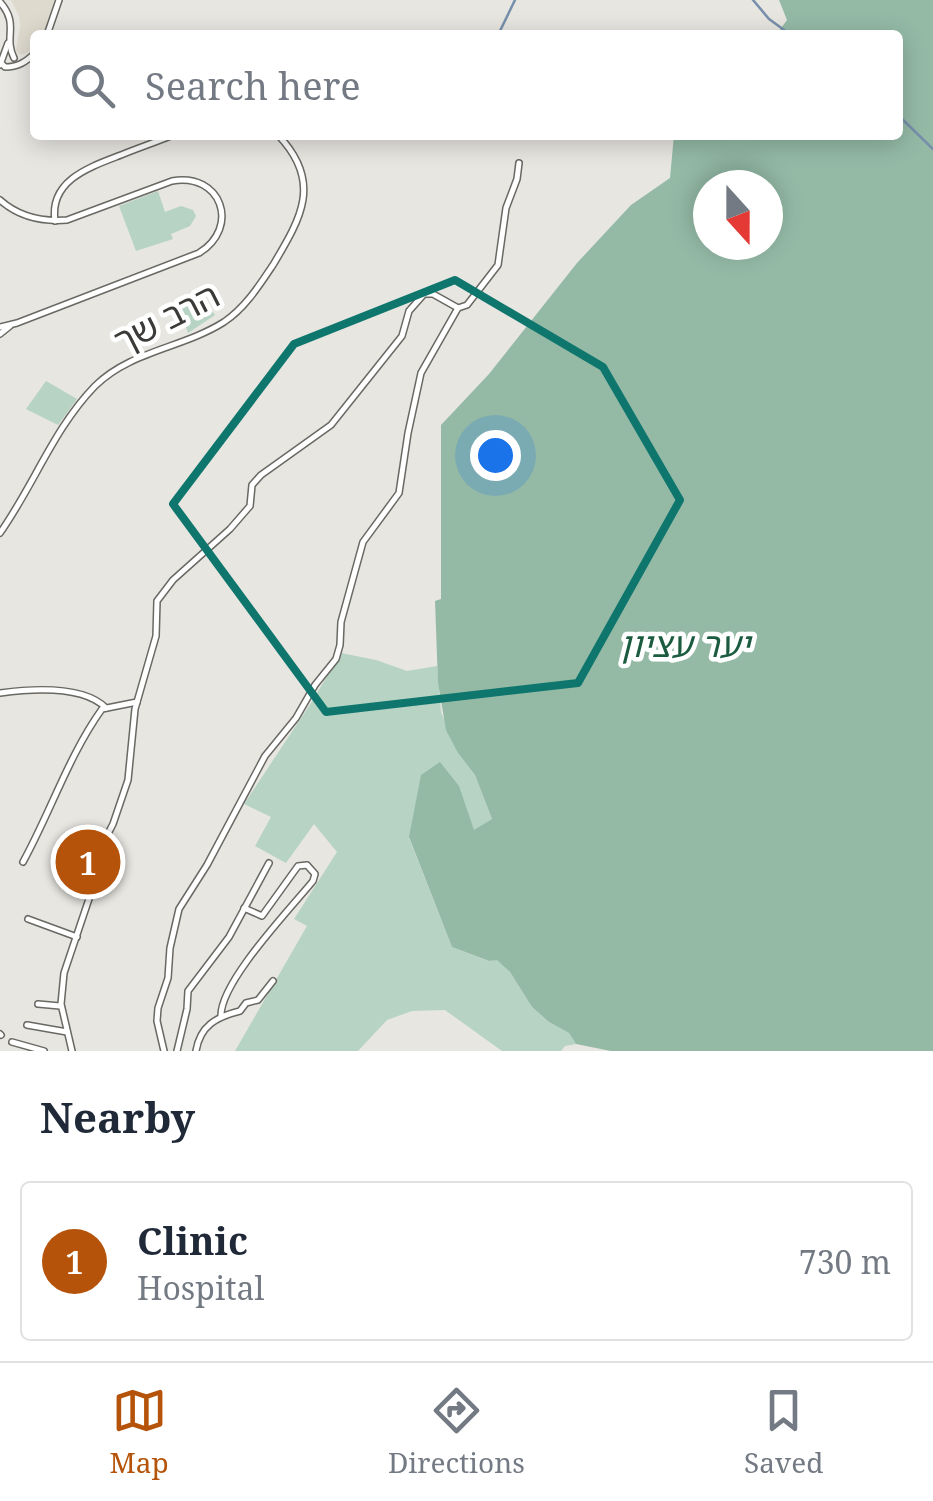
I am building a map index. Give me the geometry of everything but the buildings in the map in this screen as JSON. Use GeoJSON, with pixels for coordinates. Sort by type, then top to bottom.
{"type":"FeatureCollection","features":[{"type":"Feature","properties":{"kind":"street"},"geometry":{"type":"LineString","coordinates":[[49,30],[59,0]]}},
{"type":"Feature","properties":{"kind":"street"},"geometry":{"type":"LineString","coordinates":[[0,2],[12,28],[1,61]]}},
{"type":"Feature","properties":{"kind":"street"},"geometry":{"type":"LineString","coordinates":[[0,74],[14,64],[10,40]]}},
{"type":"Feature","properties":{"kind":"street"},"geometry":{"type":"LineString","coordinates":[[1,61],[8,54],[22,60],[30,56]]}},
{"type":"Feature","properties":{"kind":"street"},"geometry":{"type":"LineString","coordinates":[[9,68],[30,57]]}},
{"type":"Feature","properties":{"kind":"street"},"geometry":{"type":"LineString","coordinates":[[1,61],[9,68]]}},
{"type":"Feature","properties":{"kind":"street"},"geometry":{"type":"LineString","coordinates":[[55,221],[57,197],[76,175],[160,140]]}},
{"type":"Feature","properties":{"kind":"street","name":"הרב שך"},"geometry":{"type":"LineString","coordinates":[[0,532],[67,422],[95,386],[133,360],[223,322],[241,308],[262,282],[294,228],[304,200],[298,166],[283,140]]}},
{"type":"Feature","properties":{"kind":"street"},"geometry":{"type":"LineString","coordinates":[[164,1051],[158,1008],[168,978],[179,909],[207,865],[264,756],[296,718],[336,659],[341,622],[364,542],[399,493],[421,373],[458,308],[467,305],[498,265],[506,208],[518,179],[518,164]]}},
{"type":"Feature","properties":{"kind":"street"},"geometry":{"type":"LineString","coordinates":[[0,200],[24,216],[55,221],[85,215],[185,179],[206,186],[214,194],[222,215],[218,237],[199,253],[0,330]]}},
{"type":"Feature","properties":{"kind":"street"},"geometry":{"type":"LineString","coordinates":[[72,1051],[61,1006],[64,973],[95,881],[97,855],[128,780],[137,702],[156,636],[157,601],[250,506],[252,486],[261,475],[331,425],[402,336],[410,311],[424,294],[433,294],[458,308]]}},
{"type":"Feature","properties":{"kind":"street"},"geometry":{"type":"LineString","coordinates":[[0,693],[68,692],[96,700],[106,708]]}},
{"type":"Feature","properties":{"kind":"street"},"geometry":{"type":"LineString","coordinates":[[23,862],[84,734],[102,708],[137,702]]}},
{"type":"Feature","properties":{"kind":"street"},"geometry":{"type":"LineString","coordinates":[[178,1051],[188,991],[229,937],[270,863]]}},
{"type":"Feature","properties":{"kind":"street"},"geometry":{"type":"LineString","coordinates":[[222,1016],[222,1003],[239,972],[315,874],[307,865],[298,866],[262,916],[244,908]]}},
{"type":"Feature","properties":{"kind":"street"},"geometry":{"type":"LineString","coordinates":[[28,918],[77,937]]}},
{"type":"Feature","properties":{"kind":"street"},"geometry":{"type":"LineString","coordinates":[[196,1051],[198,1036],[222,1016],[240,1012],[246,1002],[258,1000],[273,981]]}},
{"type":"Feature","properties":{"kind":"street"},"geometry":{"type":"LineString","coordinates":[[38,1004],[61,1006]]}},
{"type":"Feature","properties":{"kind":"street"},"geometry":{"type":"LineString","coordinates":[[27,1025],[68,1032]]}},
{"type":"Feature","properties":{"kind":"street"},"geometry":{"type":"LineString","coordinates":[[12,1042],[44,1051]]}},
{"type":"Feature","properties":{"kind":"highlighted area"},"geometry":{"type":"Polygon","coordinates":[[[455,280],[603,367],[680,500],[578,683],[326,712],[173,504],[294,344],[455,280]]]}},
{"type":"Feature","properties":{"kind":"shaded area"},"geometry":{"type":"Polygon","coordinates":[[[11,0],[54,0],[47,30],[30,30],[30,50],[20,55],[16,51],[19,16],[11,0]]]}},
{"type":"Feature","properties":{"kind":"green space","name":"יער עציון"},"geometry":{"type":"Polygon","coordinates":[[[779,0],[933,0],[933,1051],[611,1051],[576,1044],[569,1033],[532,1007],[510,972],[497,960],[489,961],[452,947],[409,837],[421,775],[440,762],[459,786],[474,830],[492,819],[475,775],[446,730],[438,683],[435,601],[441,599],[441,425],[489,374],[577,263],[631,205],[670,178],[674,140],[903,140],[903,30],[780,30],[787,20],[779,0]]]}},
{"type":"Feature","properties":{"kind":"green space"},"geometry":{"type":"Polygon","coordinates":[[[158,191],[165,212],[181,206],[193,210],[196,216],[190,226],[171,234],[173,239],[136,251],[119,206],[158,191]]]}},
{"type":"Feature","properties":{"kind":"green space"},"geometry":{"type":"Polygon","coordinates":[[[202,297],[215,315],[188,333],[180,308],[202,297]]]}},
{"type":"Feature","properties":{"kind":"green space"},"geometry":{"type":"Polygon","coordinates":[[[46,381],[77,399],[58,425],[26,409],[46,381]]]}},
{"type":"Feature","properties":{"kind":"green space"},"geometry":{"type":"Polygon","coordinates":[[[341,653],[407,671],[437,666],[441,712],[458,753],[475,775],[492,819],[475,831],[409,838],[452,947],[488,961],[498,959],[532,1007],[569,1033],[576,1044],[561,1051],[502,1051],[445,1010],[412,1011],[387,1020],[358,1051],[235,1051],[307,926],[294,919],[337,852],[314,824],[286,863],[255,846],[271,817],[244,804],[341,653]]]}},
{"type":"Feature","properties":{"kind":"waterway"},"geometry":{"type":"LineString","coordinates":[[500,30],[515,0]]}},
{"type":"Feature","properties":{"kind":"waterway"},"geometry":{"type":"LineString","coordinates":[[753,0],[784,30]]}},
{"type":"Feature","properties":{"kind":"waterway"},"geometry":{"type":"LineString","coordinates":[[903,120],[933,149]]}},
{"type":"Feature","properties":{"kind":"place","name":"Clinic"},"geometry":{"type":"Point","coordinates":[88,862]}}]}
